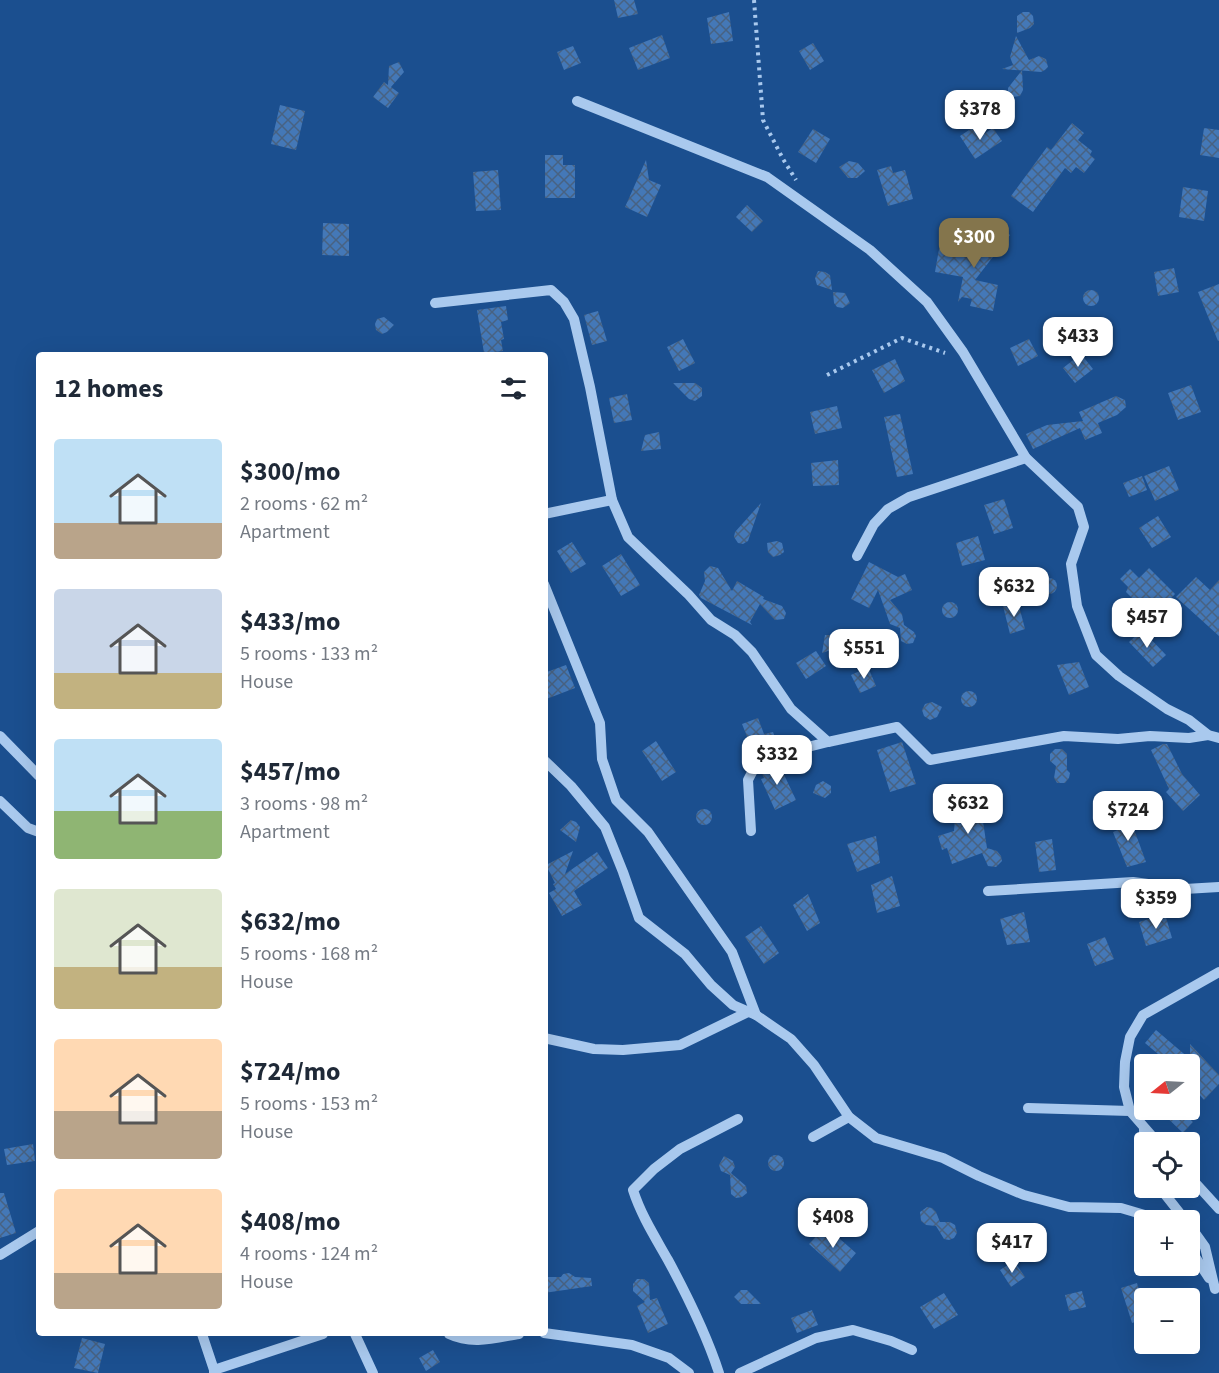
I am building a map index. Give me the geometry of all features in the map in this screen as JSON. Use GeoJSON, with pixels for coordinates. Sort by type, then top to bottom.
{"type":"FeatureCollection","features":[{"type":"Feature","properties":{"kind":"street"},"geometry":{"type":"LineString","coordinates":[[577,101],[767,177],[870,250],[927,302],[968,361],[1026,458],[1078,507],[1084,527],[1071,564],[1077,606],[1096,655],[1119,676],[1167,709],[1214,736]]}},
{"type":"Feature","properties":{"kind":"street"},"geometry":{"type":"LineString","coordinates":[[435,303],[551,290],[564,302],[574,319],[612,500],[628,537],[688,594],[711,620],[735,635],[752,652],[791,709],[828,742]]}},
{"type":"Feature","properties":{"kind":"street"},"geometry":{"type":"LineString","coordinates":[[857,556],[874,524],[888,509],[909,496],[1026,458]]}},
{"type":"Feature","properties":{"kind":"street"},"geometry":{"type":"LineString","coordinates":[[548,513],[612,500]]}},
{"type":"Feature","properties":{"kind":"street"},"geometry":{"type":"LineString","coordinates":[[548,594],[600,723],[602,759],[616,800],[648,832],[732,952],[752,1013]]}},
{"type":"Feature","properties":{"kind":"street"},"geometry":{"type":"LineString","coordinates":[[751,831],[748,780],[759,759],[897,727],[930,760],[1064,735],[1118,739],[1150,736],[1189,738],[1214,736]]}},
{"type":"Feature","properties":{"kind":"street"},"geometry":{"type":"LineString","coordinates":[[0,736],[36,773]]}},
{"type":"Feature","properties":{"kind":"street"},"geometry":{"type":"LineString","coordinates":[[548,764],[571,786],[605,827],[624,872],[639,918],[685,954],[711,985],[733,1005],[752,1013],[791,1039],[814,1065],[849,1118],[876,1138],[943,1158],[1024,1195],[1069,1207],[1121,1208],[1134,1212]]}},
{"type":"Feature","properties":{"kind":"street"},"geometry":{"type":"LineString","coordinates":[[0,801],[28,828],[36,831]]}},
{"type":"Feature","properties":{"kind":"street"},"geometry":{"type":"LineString","coordinates":[[988,891],[1133,882],[1185,889],[1219,887]]}},
{"type":"Feature","properties":{"kind":"street"},"geometry":{"type":"LineString","coordinates":[[1147,1132],[1130,1111],[1124,1087],[1125,1062],[1130,1037],[1143,1015],[1219,972]]}},
{"type":"Feature","properties":{"kind":"street"},"geometry":{"type":"LineString","coordinates":[[548,1039],[604,1050],[680,1045],[752,1013]]}},
{"type":"Feature","properties":{"kind":"street"},"geometry":{"type":"LineString","coordinates":[[1028,1108],[1130,1111]]}},
{"type":"Feature","properties":{"kind":"street"},"geometry":{"type":"LineString","coordinates":[[813,1137],[849,1118]]}},
{"type":"Feature","properties":{"kind":"street"},"geometry":{"type":"LineString","coordinates":[[719,1373],[690,1300],[639,1207],[633,1190],[654,1169],[680,1149],[738,1119]]}},
{"type":"Feature","properties":{"kind":"street"},"geometry":{"type":"LineString","coordinates":[[1200,1188],[1219,1209]]}},
{"type":"Feature","properties":{"kind":"street"},"geometry":{"type":"LineString","coordinates":[[1168,1198],[1177,1210]]}},
{"type":"Feature","properties":{"kind":"street"},"geometry":{"type":"LineString","coordinates":[[0,1255],[36,1233]]}},
{"type":"Feature","properties":{"kind":"street"},"geometry":{"type":"LineString","coordinates":[[1200,1240],[1205,1247],[1217,1291]]}},
{"type":"Feature","properties":{"kind":"street"},"geometry":{"type":"LineString","coordinates":[[1200,1263],[1217,1291]]}},
{"type":"Feature","properties":{"kind":"street"},"geometry":{"type":"LineString","coordinates":[[740,1373],[816,1338],[854,1330],[912,1350]]}},
{"type":"Feature","properties":{"kind":"street"},"geometry":{"type":"LineString","coordinates":[[548,1334],[632,1345],[669,1358],[689,1373]]}},
{"type":"Feature","properties":{"kind":"street"},"geometry":{"type":"LineString","coordinates":[[203,1336],[214,1372],[317,1336]]}},
{"type":"Feature","properties":{"kind":"street"},"geometry":{"type":"LineString","coordinates":[[357,1336],[373,1373]]}},
{"type":"Feature","properties":{"kind":"street"},"geometry":{"type":"LineString","coordinates":[[454,1336],[460,1339],[481,1341],[508,1336]]}},
{"type":"Feature","properties":{"kind":"path"},"geometry":{"type":"LineString","coordinates":[[754,0],[763,120],[783,159],[802,187]]}},
{"type":"Feature","properties":{"kind":"path"},"geometry":{"type":"LineString","coordinates":[[827,375],[902,338],[968,361]]}},
{"type":"Feature","properties":{"kind":"building"},"geometry":{"type":"Polygon","coordinates":[[[614,0],[634,0],[638,14],[618,18],[614,0]]]}},
{"type":"Feature","properties":{"kind":"building"},"geometry":{"type":"Polygon","coordinates":[[[729,12],[733,41],[711,44],[707,18],[729,12]]]}},
{"type":"Feature","properties":{"kind":"building"},"geometry":{"type":"Polygon","coordinates":[[[1023,12],[1029,12],[1033,16],[1034,24],[1017,33],[1017,16],[1023,12]]]}},
{"type":"Feature","properties":{"kind":"building"},"geometry":{"type":"Polygon","coordinates":[[[662,35],[670,58],[638,70],[629,48],[662,35]]]}},
{"type":"Feature","properties":{"kind":"building"},"geometry":{"type":"Polygon","coordinates":[[[1016,36],[1029,60],[1039,56],[1046,59],[1048,67],[1045,70],[1041,72],[1002,69],[1013,65],[1010,57],[1016,36]]]}},
{"type":"Feature","properties":{"kind":"building"},"geometry":{"type":"Polygon","coordinates":[[[813,43],[824,61],[810,70],[799,51],[813,43]]]}},
{"type":"Feature","properties":{"kind":"building"},"geometry":{"type":"Polygon","coordinates":[[[573,46],[581,63],[564,70],[557,52],[573,46]]]}},
{"type":"Feature","properties":{"kind":"building"},"geometry":{"type":"Polygon","coordinates":[[[399,62],[404,72],[391,87],[399,93],[388,108],[373,97],[384,82],[388,85],[389,66],[399,62]]]}},
{"type":"Feature","properties":{"kind":"building"},"geometry":{"type":"Polygon","coordinates":[[[1022,70],[1023,90],[1020,96],[1013,97],[1008,92],[1008,88],[1022,70]]]}},
{"type":"Feature","properties":{"kind":"building"},"geometry":{"type":"Polygon","coordinates":[[[280,105],[305,111],[296,150],[271,144],[280,105]]]}},
{"type":"Feature","properties":{"kind":"building"},"geometry":{"type":"Polygon","coordinates":[[[1072,123],[1084,133],[1078,140],[1092,151],[1090,155],[1095,159],[1084,173],[1076,167],[1071,173],[1065,168],[1033,212],[1011,196],[1047,147],[1051,150],[1072,123]]]}},
{"type":"Feature","properties":{"kind":"building"},"geometry":{"type":"Polygon","coordinates":[[[978,124],[984,134],[993,128],[1002,141],[975,159],[960,136],[978,124]]]}},
{"type":"Feature","properties":{"kind":"building"},"geometry":{"type":"Polygon","coordinates":[[[1204,128],[1219,130],[1219,158],[1200,155],[1204,128]]]}},
{"type":"Feature","properties":{"kind":"building"},"geometry":{"type":"Polygon","coordinates":[[[813,129],[830,139],[816,163],[798,152],[813,129]]]}},
{"type":"Feature","properties":{"kind":"building"},"geometry":{"type":"Polygon","coordinates":[[[545,155],[563,155],[563,165],[575,165],[575,198],[545,198],[545,155]]]}},
{"type":"Feature","properties":{"kind":"building"},"geometry":{"type":"Polygon","coordinates":[[[646,160],[649,180],[661,185],[647,217],[625,207],[646,160]]]}},
{"type":"Feature","properties":{"kind":"building"},"geometry":{"type":"Polygon","coordinates":[[[849,161],[858,163],[865,171],[857,178],[848,178],[839,167],[849,161]]]}},
{"type":"Feature","properties":{"kind":"building"},"geometry":{"type":"Polygon","coordinates":[[[891,166],[893,173],[905,170],[913,199],[888,206],[877,170],[891,166]]]}},
{"type":"Feature","properties":{"kind":"building"},"geometry":{"type":"Polygon","coordinates":[[[498,170],[501,210],[476,211],[473,172],[498,170]]]}},
{"type":"Feature","properties":{"kind":"building"},"geometry":{"type":"Polygon","coordinates":[[[1183,187],[1208,191],[1204,221],[1179,217],[1183,187]]]}},
{"type":"Feature","properties":{"kind":"building"},"geometry":{"type":"Polygon","coordinates":[[[747,205],[763,221],[752,232],[736,217],[747,205]]]}},
{"type":"Feature","properties":{"kind":"building"},"geometry":{"type":"Polygon","coordinates":[[[323,223],[349,224],[349,256],[322,255],[323,223]]]}},
{"type":"Feature","properties":{"kind":"building"},"geometry":{"type":"Polygon","coordinates":[[[996,224],[1010,235],[975,280],[998,285],[993,311],[970,306],[972,299],[962,297],[958,302],[963,277],[935,272],[939,249],[973,254],[996,224]]]}},
{"type":"Feature","properties":{"kind":"building"},"geometry":{"type":"Polygon","coordinates":[[[1174,268],[1179,292],[1158,296],[1154,272],[1174,268]]]}},
{"type":"Feature","properties":{"kind":"building"},"geometry":{"type":"Polygon","coordinates":[[[818,271],[830,275],[832,290],[817,285],[815,278],[818,271]]]}},
{"type":"Feature","properties":{"kind":"building"},"geometry":{"type":"Polygon","coordinates":[[[1219,284],[1219,341],[1218,341],[1198,292],[1219,284]]]}},
{"type":"Feature","properties":{"kind":"building"},"geometry":{"type":"Polygon","coordinates":[[[1088,290],[1094,290],[1099,298],[1097,304],[1088,306],[1083,301],[1083,295],[1088,290]]]}},
{"type":"Feature","properties":{"kind":"building"},"geometry":{"type":"Polygon","coordinates":[[[833,292],[845,293],[850,303],[843,308],[837,307],[834,303],[833,292]]]}},
{"type":"Feature","properties":{"kind":"building"},"geometry":{"type":"Polygon","coordinates":[[[506,306],[508,320],[501,322],[504,339],[501,340],[503,351],[484,352],[477,310],[506,306]]]}},
{"type":"Feature","properties":{"kind":"building"},"geometry":{"type":"Polygon","coordinates":[[[598,311],[607,341],[592,345],[584,315],[598,311]]]}},
{"type":"Feature","properties":{"kind":"building"},"geometry":{"type":"Polygon","coordinates":[[[384,317],[394,325],[382,334],[376,330],[375,324],[377,319],[384,317]]]}},
{"type":"Feature","properties":{"kind":"building"},"geometry":{"type":"Polygon","coordinates":[[[683,339],[695,363],[679,371],[667,347],[683,339]]]}},
{"type":"Feature","properties":{"kind":"building"},"geometry":{"type":"Polygon","coordinates":[[[1029,339],[1038,356],[1018,366],[1010,348],[1029,339]]]}},
{"type":"Feature","properties":{"kind":"building"},"geometry":{"type":"Polygon","coordinates":[[[1081,354],[1093,369],[1075,383],[1063,368],[1081,354]]]}},
{"type":"Feature","properties":{"kind":"building"},"geometry":{"type":"Polygon","coordinates":[[[895,359],[905,381],[884,393],[872,370],[895,359]]]}},
{"type":"Feature","properties":{"kind":"building"},"geometry":{"type":"Polygon","coordinates":[[[673,383],[695,383],[702,388],[702,396],[695,401],[689,399],[673,383]]]}},
{"type":"Feature","properties":{"kind":"building"},"geometry":{"type":"Polygon","coordinates":[[[1191,385],[1201,412],[1178,420],[1168,393],[1191,385]]]}},
{"type":"Feature","properties":{"kind":"building"},"geometry":{"type":"Polygon","coordinates":[[[627,394],[632,420],[614,423],[609,398],[627,394]]]}},
{"type":"Feature","properties":{"kind":"building"},"geometry":{"type":"Polygon","coordinates":[[[1116,396],[1125,400],[1126,407],[1117,415],[1098,423],[1102,433],[1085,440],[1080,428],[1033,449],[1026,434],[1047,425],[1083,421],[1079,412],[1116,396]]]}},
{"type":"Feature","properties":{"kind":"building"},"geometry":{"type":"Polygon","coordinates":[[[837,406],[842,428],[815,434],[810,412],[837,406]]]}},
{"type":"Feature","properties":{"kind":"building"},"geometry":{"type":"Polygon","coordinates":[[[900,414],[913,474],[897,477],[884,417],[900,414]]]}},
{"type":"Feature","properties":{"kind":"building"},"geometry":{"type":"Polygon","coordinates":[[[659,432],[661,449],[641,451],[645,435],[659,432]]]}},
{"type":"Feature","properties":{"kind":"building"},"geometry":{"type":"Polygon","coordinates":[[[838,460],[839,485],[813,486],[811,463],[838,460]]]}},
{"type":"Feature","properties":{"kind":"building"},"geometry":{"type":"Polygon","coordinates":[[[1169,466],[1179,490],[1155,501],[1144,476],[1169,466]]]}},
{"type":"Feature","properties":{"kind":"building"},"geometry":{"type":"Polygon","coordinates":[[[1142,476],[1147,490],[1129,497],[1123,483],[1142,476]]]}},
{"type":"Feature","properties":{"kind":"building"},"geometry":{"type":"Polygon","coordinates":[[[1004,499],[1013,528],[994,534],[984,505],[1004,499]]]}},
{"type":"Feature","properties":{"kind":"building"},"geometry":{"type":"Polygon","coordinates":[[[761,503],[748,541],[743,544],[738,543],[734,537],[735,532],[761,503]]]}},
{"type":"Feature","properties":{"kind":"building"},"geometry":{"type":"Polygon","coordinates":[[[1158,516],[1171,537],[1152,548],[1139,528],[1158,516]]]}},
{"type":"Feature","properties":{"kind":"building"},"geometry":{"type":"Polygon","coordinates":[[[978,536],[985,560],[962,566],[956,543],[978,536]]]}},
{"type":"Feature","properties":{"kind":"building"},"geometry":{"type":"Polygon","coordinates":[[[777,541],[782,543],[784,552],[773,557],[768,552],[767,543],[777,541]]]}},
{"type":"Feature","properties":{"kind":"building"},"geometry":{"type":"Polygon","coordinates":[[[572,542],[586,564],[571,573],[557,551],[572,542]]]}},
{"type":"Feature","properties":{"kind":"building"},"geometry":{"type":"Polygon","coordinates":[[[621,554],[640,585],[621,596],[602,566],[621,554]]]}},
{"type":"Feature","properties":{"kind":"building"},"geometry":{"type":"Polygon","coordinates":[[[869,562],[898,577],[905,574],[912,590],[890,600],[902,614],[904,625],[914,632],[916,636],[913,643],[907,644],[901,641],[900,628],[890,624],[878,590],[869,608],[851,599],[869,562]]]}},
{"type":"Feature","properties":{"kind":"building"},"geometry":{"type":"Polygon","coordinates":[[[710,566],[718,568],[732,591],[737,581],[764,597],[763,599],[782,606],[786,613],[784,619],[775,620],[760,604],[750,622],[752,625],[701,598],[699,595],[705,581],[704,572],[710,566]]]}},
{"type":"Feature","properties":{"kind":"building"},"geometry":{"type":"Polygon","coordinates":[[[1149,568],[1175,594],[1152,618],[1126,592],[1128,587],[1120,579],[1130,569],[1139,578],[1149,568]]]}},
{"type":"Feature","properties":{"kind":"building"},"geometry":{"type":"Polygon","coordinates":[[[1196,577],[1210,590],[1219,580],[1219,636],[1176,597],[1196,577]]]}},
{"type":"Feature","properties":{"kind":"building"},"geometry":{"type":"Polygon","coordinates":[[[1049,578],[1057,586],[1049,594],[1041,586],[1049,578]]]}},
{"type":"Feature","properties":{"kind":"building"},"geometry":{"type":"Polygon","coordinates":[[[950,602],[956,604],[958,610],[956,616],[950,618],[944,616],[942,610],[944,604],[950,602]]]}},
{"type":"Feature","properties":{"kind":"building"},"geometry":{"type":"Polygon","coordinates":[[[1018,602],[1025,629],[1010,634],[1003,606],[1018,602]]]}},
{"type":"Feature","properties":{"kind":"building"},"geometry":{"type":"Polygon","coordinates":[[[1142,630],[1166,655],[1153,667],[1129,642],[1142,630]]]}},
{"type":"Feature","properties":{"kind":"building"},"geometry":{"type":"Polygon","coordinates":[[[825,635],[835,635],[840,643],[834,649],[822,653],[825,635]]]}},
{"type":"Feature","properties":{"kind":"building"},"geometry":{"type":"Polygon","coordinates":[[[816,651],[826,666],[806,679],[796,663],[816,651]]]}},
{"type":"Feature","properties":{"kind":"building"},"geometry":{"type":"Polygon","coordinates":[[[1079,662],[1089,687],[1069,695],[1057,665],[1079,662]]]}},
{"type":"Feature","properties":{"kind":"building"},"geometry":{"type":"Polygon","coordinates":[[[566,665],[575,688],[548,698],[548,672],[566,665]]]}},
{"type":"Feature","properties":{"kind":"building"},"geometry":{"type":"Polygon","coordinates":[[[868,667],[876,686],[860,693],[851,675],[868,667]]]}},
{"type":"Feature","properties":{"kind":"building"},"geometry":{"type":"Polygon","coordinates":[[[969,691],[975,693],[977,699],[975,705],[969,707],[963,705],[961,699],[963,693],[969,691]]]}},
{"type":"Feature","properties":{"kind":"building"},"geometry":{"type":"Polygon","coordinates":[[[932,702],[942,707],[937,717],[930,720],[924,716],[922,710],[925,704],[932,702]]]}},
{"type":"Feature","properties":{"kind":"building"},"geometry":{"type":"Polygon","coordinates":[[[758,718],[764,734],[773,732],[778,745],[754,754],[742,724],[758,718]]]}},
{"type":"Feature","properties":{"kind":"building"},"geometry":{"type":"Polygon","coordinates":[[[656,741],[676,772],[662,781],[642,751],[656,741]]]}},
{"type":"Feature","properties":{"kind":"building"},"geometry":{"type":"Polygon","coordinates":[[[902,742],[916,784],[890,792],[877,750],[902,742]]]}},
{"type":"Feature","properties":{"kind":"building"},"geometry":{"type":"Polygon","coordinates":[[[1167,744],[1182,774],[1200,795],[1183,811],[1166,792],[1169,789],[1151,750],[1167,744]]]}},
{"type":"Feature","properties":{"kind":"building"},"geometry":{"type":"Polygon","coordinates":[[[1055,749],[1062,749],[1067,754],[1067,770],[1070,773],[1065,783],[1057,783],[1054,778],[1056,766],[1050,761],[1050,754],[1055,749]]]}},
{"type":"Feature","properties":{"kind":"building"},"geometry":{"type":"Polygon","coordinates":[[[778,762],[796,800],[775,810],[761,779],[764,778],[761,771],[764,765],[778,762]]]}},
{"type":"Feature","properties":{"kind":"building"},"geometry":{"type":"Polygon","coordinates":[[[823,781],[831,786],[831,793],[825,798],[813,793],[816,785],[823,781]]]}},
{"type":"Feature","properties":{"kind":"building"},"geometry":{"type":"Polygon","coordinates":[[[957,796],[977,798],[975,816],[982,815],[987,848],[997,851],[1001,856],[1002,861],[996,867],[988,866],[982,853],[952,864],[947,848],[942,850],[938,836],[954,831],[957,796]]]}},
{"type":"Feature","properties":{"kind":"building"},"geometry":{"type":"Polygon","coordinates":[[[704,809],[710,811],[712,817],[710,823],[704,825],[698,823],[696,817],[698,811],[704,809]]]}},
{"type":"Feature","properties":{"kind":"building"},"geometry":{"type":"Polygon","coordinates":[[[1128,813],[1146,862],[1127,867],[1113,832],[1118,830],[1114,819],[1128,813]]]}},
{"type":"Feature","properties":{"kind":"building"},"geometry":{"type":"Polygon","coordinates":[[[571,820],[580,827],[576,842],[560,830],[571,820]]]}},
{"type":"Feature","properties":{"kind":"building"},"geometry":{"type":"Polygon","coordinates":[[[876,836],[880,863],[857,872],[847,844],[876,836]]]}},
{"type":"Feature","properties":{"kind":"building"},"geometry":{"type":"Polygon","coordinates":[[[1052,839],[1056,870],[1039,872],[1035,842],[1052,839]]]}},
{"type":"Feature","properties":{"kind":"building"},"geometry":{"type":"Polygon","coordinates":[[[573,851],[565,874],[597,852],[608,868],[574,891],[582,905],[562,916],[549,893],[556,889],[548,864],[573,851]]]}},
{"type":"Feature","properties":{"kind":"building"},"geometry":{"type":"Polygon","coordinates":[[[892,876],[900,906],[877,913],[871,885],[892,876]]]}},
{"type":"Feature","properties":{"kind":"building"},"geometry":{"type":"Polygon","coordinates":[[[808,894],[820,923],[807,931],[793,905],[808,894]]]}},
{"type":"Feature","properties":{"kind":"building"},"geometry":{"type":"Polygon","coordinates":[[[1024,912],[1030,942],[1007,945],[1000,919],[1024,912]]]}},
{"type":"Feature","properties":{"kind":"building"},"geometry":{"type":"Polygon","coordinates":[[[1165,914],[1172,938],[1146,946],[1139,922],[1165,914]]]}},
{"type":"Feature","properties":{"kind":"building"},"geometry":{"type":"Polygon","coordinates":[[[761,926],[779,953],[764,964],[745,937],[761,926]]]}},
{"type":"Feature","properties":{"kind":"building"},"geometry":{"type":"Polygon","coordinates":[[[1105,937],[1114,959],[1095,966],[1087,944],[1105,937]]]}},
{"type":"Feature","properties":{"kind":"building"},"geometry":{"type":"Polygon","coordinates":[[[1156,1030],[1184,1054],[1158,1054],[1145,1043],[1156,1030]]]}},
{"type":"Feature","properties":{"kind":"building"},"geometry":{"type":"Polygon","coordinates":[[[1190,1044],[1199,1054],[1190,1054],[1190,1044]]]}},
{"type":"Feature","properties":{"kind":"building"},"geometry":{"type":"Polygon","coordinates":[[[1200,1055],[1219,1075],[1219,1084],[1204,1100],[1200,1095],[1200,1055]]]}},
{"type":"Feature","properties":{"kind":"building"},"geometry":{"type":"Polygon","coordinates":[[[1169,1120],[1191,1120],[1193,1122],[1182,1132],[1169,1120]]]}},
{"type":"Feature","properties":{"kind":"building"},"geometry":{"type":"Polygon","coordinates":[[[33,1144],[35,1161],[7,1165],[4,1149],[33,1144]]]}},
{"type":"Feature","properties":{"kind":"building"},"geometry":{"type":"Polygon","coordinates":[[[773,1155],[779,1155],[784,1163],[782,1169],[773,1171],[768,1166],[768,1160],[773,1155]]]}},
{"type":"Feature","properties":{"kind":"building"},"geometry":{"type":"Polygon","coordinates":[[[724,1156],[733,1161],[735,1167],[731,1173],[746,1186],[747,1193],[742,1197],[736,1198],[731,1194],[730,1175],[721,1171],[719,1165],[724,1156]]]}},
{"type":"Feature","properties":{"kind":"building"},"geometry":{"type":"Polygon","coordinates":[[[0,1193],[4,1193],[16,1233],[0,1238],[0,1193]]]}},
{"type":"Feature","properties":{"kind":"building"},"geometry":{"type":"Polygon","coordinates":[[[927,1207],[936,1212],[940,1222],[950,1222],[955,1225],[957,1233],[954,1238],[944,1239],[936,1226],[926,1225],[921,1221],[920,1212],[927,1207]]]}},
{"type":"Feature","properties":{"kind":"building"},"geometry":{"type":"Polygon","coordinates":[[[825,1226],[856,1253],[840,1272],[809,1244],[825,1226]]]}},
{"type":"Feature","properties":{"kind":"building"},"geometry":{"type":"Polygon","coordinates":[[[1014,1261],[1025,1277],[1011,1287],[1000,1270],[1014,1261]]]}},
{"type":"Feature","properties":{"kind":"building"},"geometry":{"type":"Polygon","coordinates":[[[569,1273],[575,1277],[591,1278],[592,1286],[548,1292],[548,1277],[561,1277],[569,1273]]]}},
{"type":"Feature","properties":{"kind":"building"},"geometry":{"type":"Polygon","coordinates":[[[637,1279],[644,1279],[649,1283],[650,1300],[657,1298],[668,1324],[648,1333],[637,1306],[645,1302],[633,1291],[633,1284],[637,1279]]]}},
{"type":"Feature","properties":{"kind":"building"},"geometry":{"type":"Polygon","coordinates":[[[1137,1283],[1138,1288],[1134,1288],[1134,1322],[1132,1323],[1121,1288],[1137,1283]]]}},
{"type":"Feature","properties":{"kind":"building"},"geometry":{"type":"Polygon","coordinates":[[[741,1290],[747,1290],[761,1304],[741,1304],[734,1297],[741,1290]]]}},
{"type":"Feature","properties":{"kind":"building"},"geometry":{"type":"Polygon","coordinates":[[[1082,1291],[1086,1307],[1069,1311],[1065,1295],[1082,1291]]]}},
{"type":"Feature","properties":{"kind":"building"},"geometry":{"type":"Polygon","coordinates":[[[944,1293],[958,1315],[934,1329],[920,1307],[944,1293]]]}},
{"type":"Feature","properties":{"kind":"building"},"geometry":{"type":"Polygon","coordinates":[[[812,1310],[818,1325],[797,1333],[791,1318],[812,1310]]]}},
{"type":"Feature","properties":{"kind":"building"},"geometry":{"type":"Polygon","coordinates":[[[82,1338],[105,1344],[98,1373],[74,1368],[82,1338]]]}},
{"type":"Feature","properties":{"kind":"building"},"geometry":{"type":"Polygon","coordinates":[[[433,1350],[440,1362],[426,1371],[419,1358],[433,1350]]]}}]}
